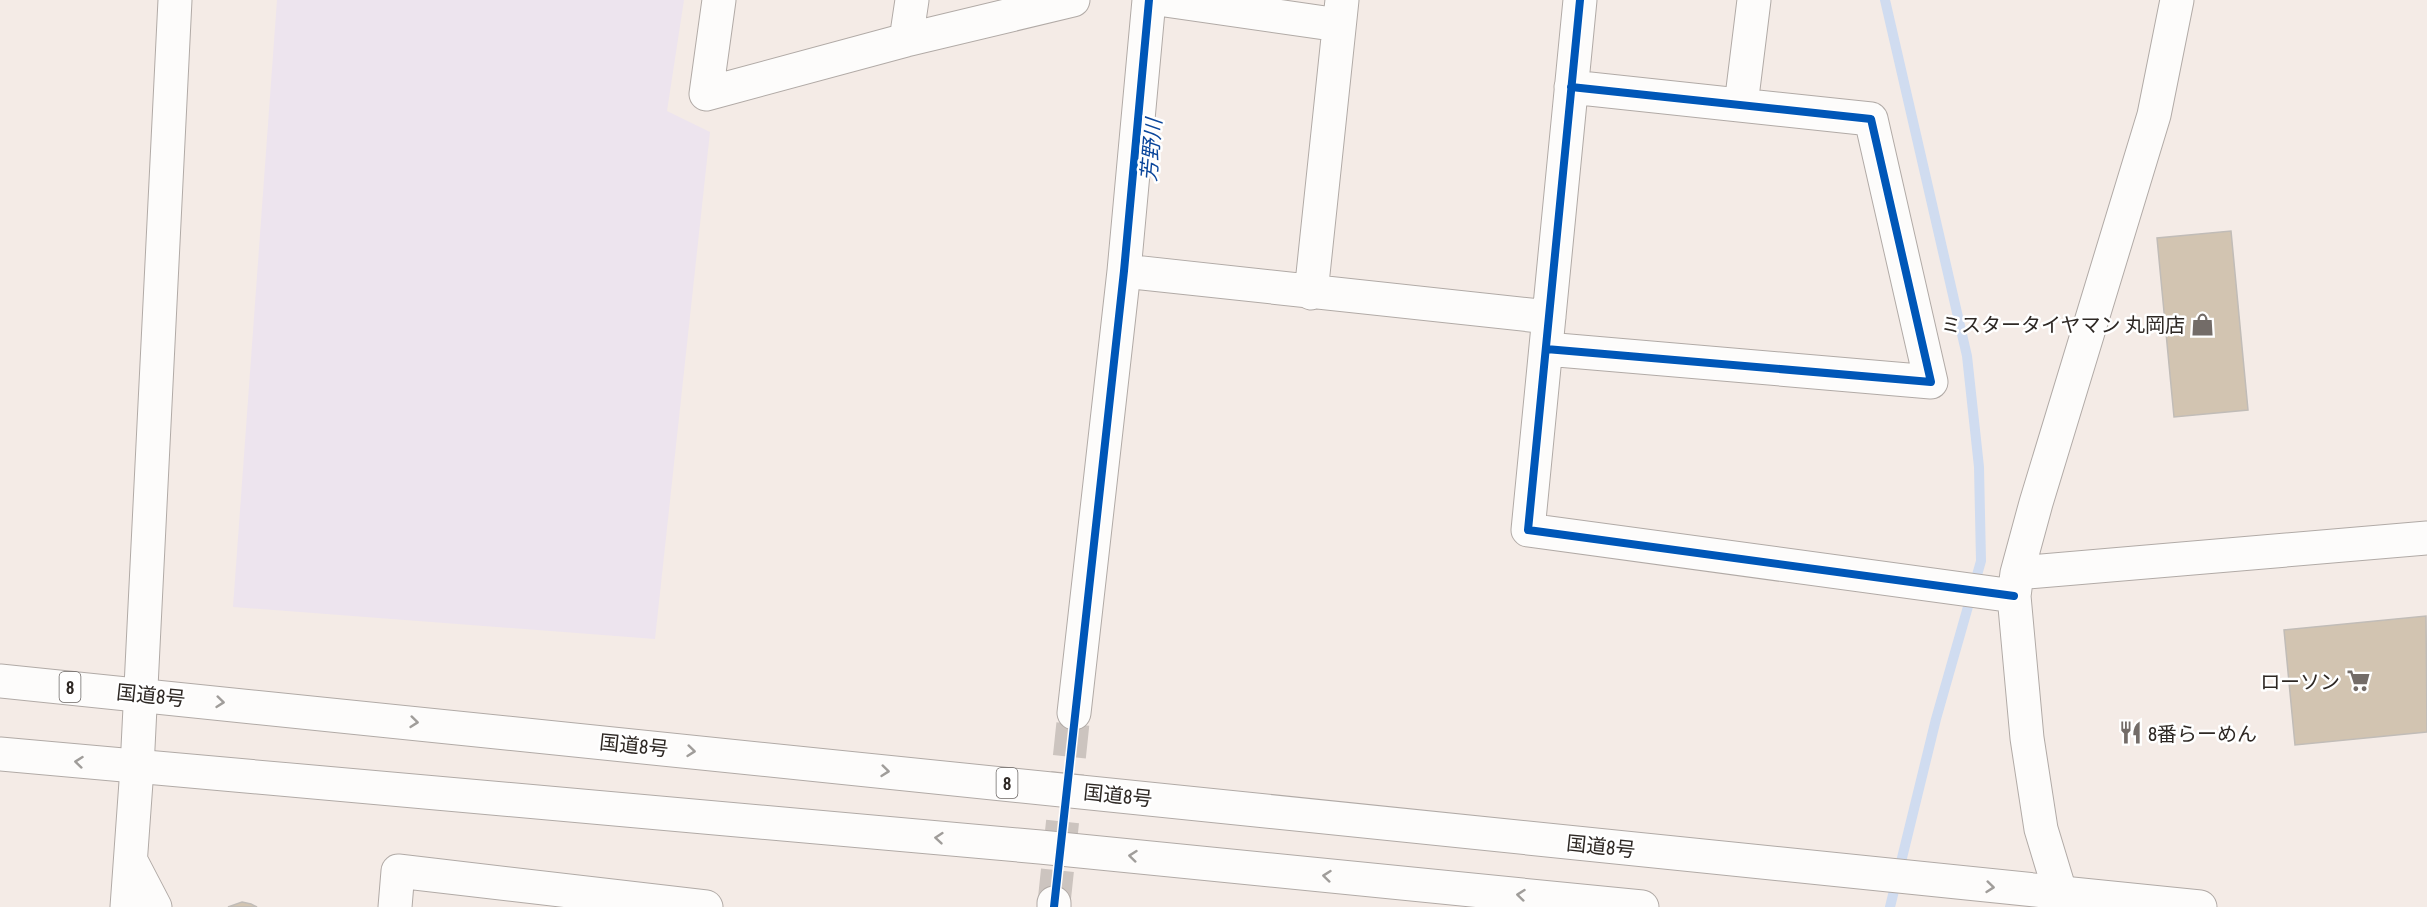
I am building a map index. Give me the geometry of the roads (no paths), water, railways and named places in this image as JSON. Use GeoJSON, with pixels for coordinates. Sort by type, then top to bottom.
{"type":"FeatureCollection","features":[{"type":"Feature","properties":{"kind":"main road"},"geometry":{"type":"LineString","coordinates":[[127,907],[141,694],[175,0]]}},
{"type":"Feature","properties":{"kind":"main road"},"geometry":{"type":"LineString","coordinates":[[719,0],[706,94],[906,40],[1073,0]]}},
{"type":"Feature","properties":{"kind":"main road"},"geometry":{"type":"LineString","coordinates":[[906,40],[912,0]]}},
{"type":"Feature","properties":{"kind":"main road"},"geometry":{"type":"LineString","coordinates":[[1074,713],[1124,271],[1149,0]]}},
{"type":"Feature","properties":{"kind":"main road"},"geometry":{"type":"LineString","coordinates":[[1165,0],[1340,12],[1311,293]]}},
{"type":"Feature","properties":{"kind":"main road"},"geometry":{"type":"LineString","coordinates":[[1580,0],[1528,530],[2015,584],[2427,538]]}},
{"type":"Feature","properties":{"kind":"main road"},"geometry":{"type":"LineString","coordinates":[[1742,105],[1754,0]]}},
{"type":"Feature","properties":{"kind":"main road"},"geometry":{"type":"LineString","coordinates":[[2061,895],[2041,829],[2027,738],[2015,584],[2154,115],[2177,0]]}},
{"type":"Feature","properties":{"kind":"main road"},"geometry":{"type":"LineString","coordinates":[[1124,271],[1311,293],[1547,333],[1931,382],[1871,119],[1571,87]]}},
{"type":"Feature","properties":{"kind":"main road","name":"国道8号"},"geometry":{"type":"LineString","coordinates":[[0,681],[2061,895],[2200,907]]}},
{"type":"Feature","properties":{"kind":"main road"},"geometry":{"type":"LineString","coordinates":[[0,754],[1040,847],[1642,907]]}},
{"type":"Feature","properties":{"kind":"main road"},"geometry":{"type":"LineString","coordinates":[[131,861],[155,907]]}},
{"type":"Feature","properties":{"kind":"main road"},"geometry":{"type":"LineString","coordinates":[[395,907],[398,871],[637,902],[706,907]]}},
{"type":"Feature","properties":{"kind":"waterway"},"geometry":{"type":"LineString","coordinates":[[1885,0],[1967,356],[1979,467],[1981,561],[1936,719],[1890,907]]}},
{"type":"Feature","properties":{"kind":"tunnel"},"geometry":{"type":"LineString","coordinates":[[1054,903],[1074,713]]}},
{"type":"Feature","properties":{"kind":"place","name":"ミスタータイヤマン 丸岡店"},"geometry":{"type":"Point","coordinates":[2203,324]}},
{"type":"Feature","properties":{"kind":"place","name":"ローソン"},"geometry":{"type":"Point","coordinates":[2358,681]}},
{"type":"Feature","properties":{"kind":"place","name":"8番らーめん"},"geometry":{"type":"Point","coordinates":[2130,733]}},
{"type":"Feature","properties":{"kind":"water label","name":"芳野川"},"geometry":{"type":"Point","coordinates":[1151,150]}}]}
